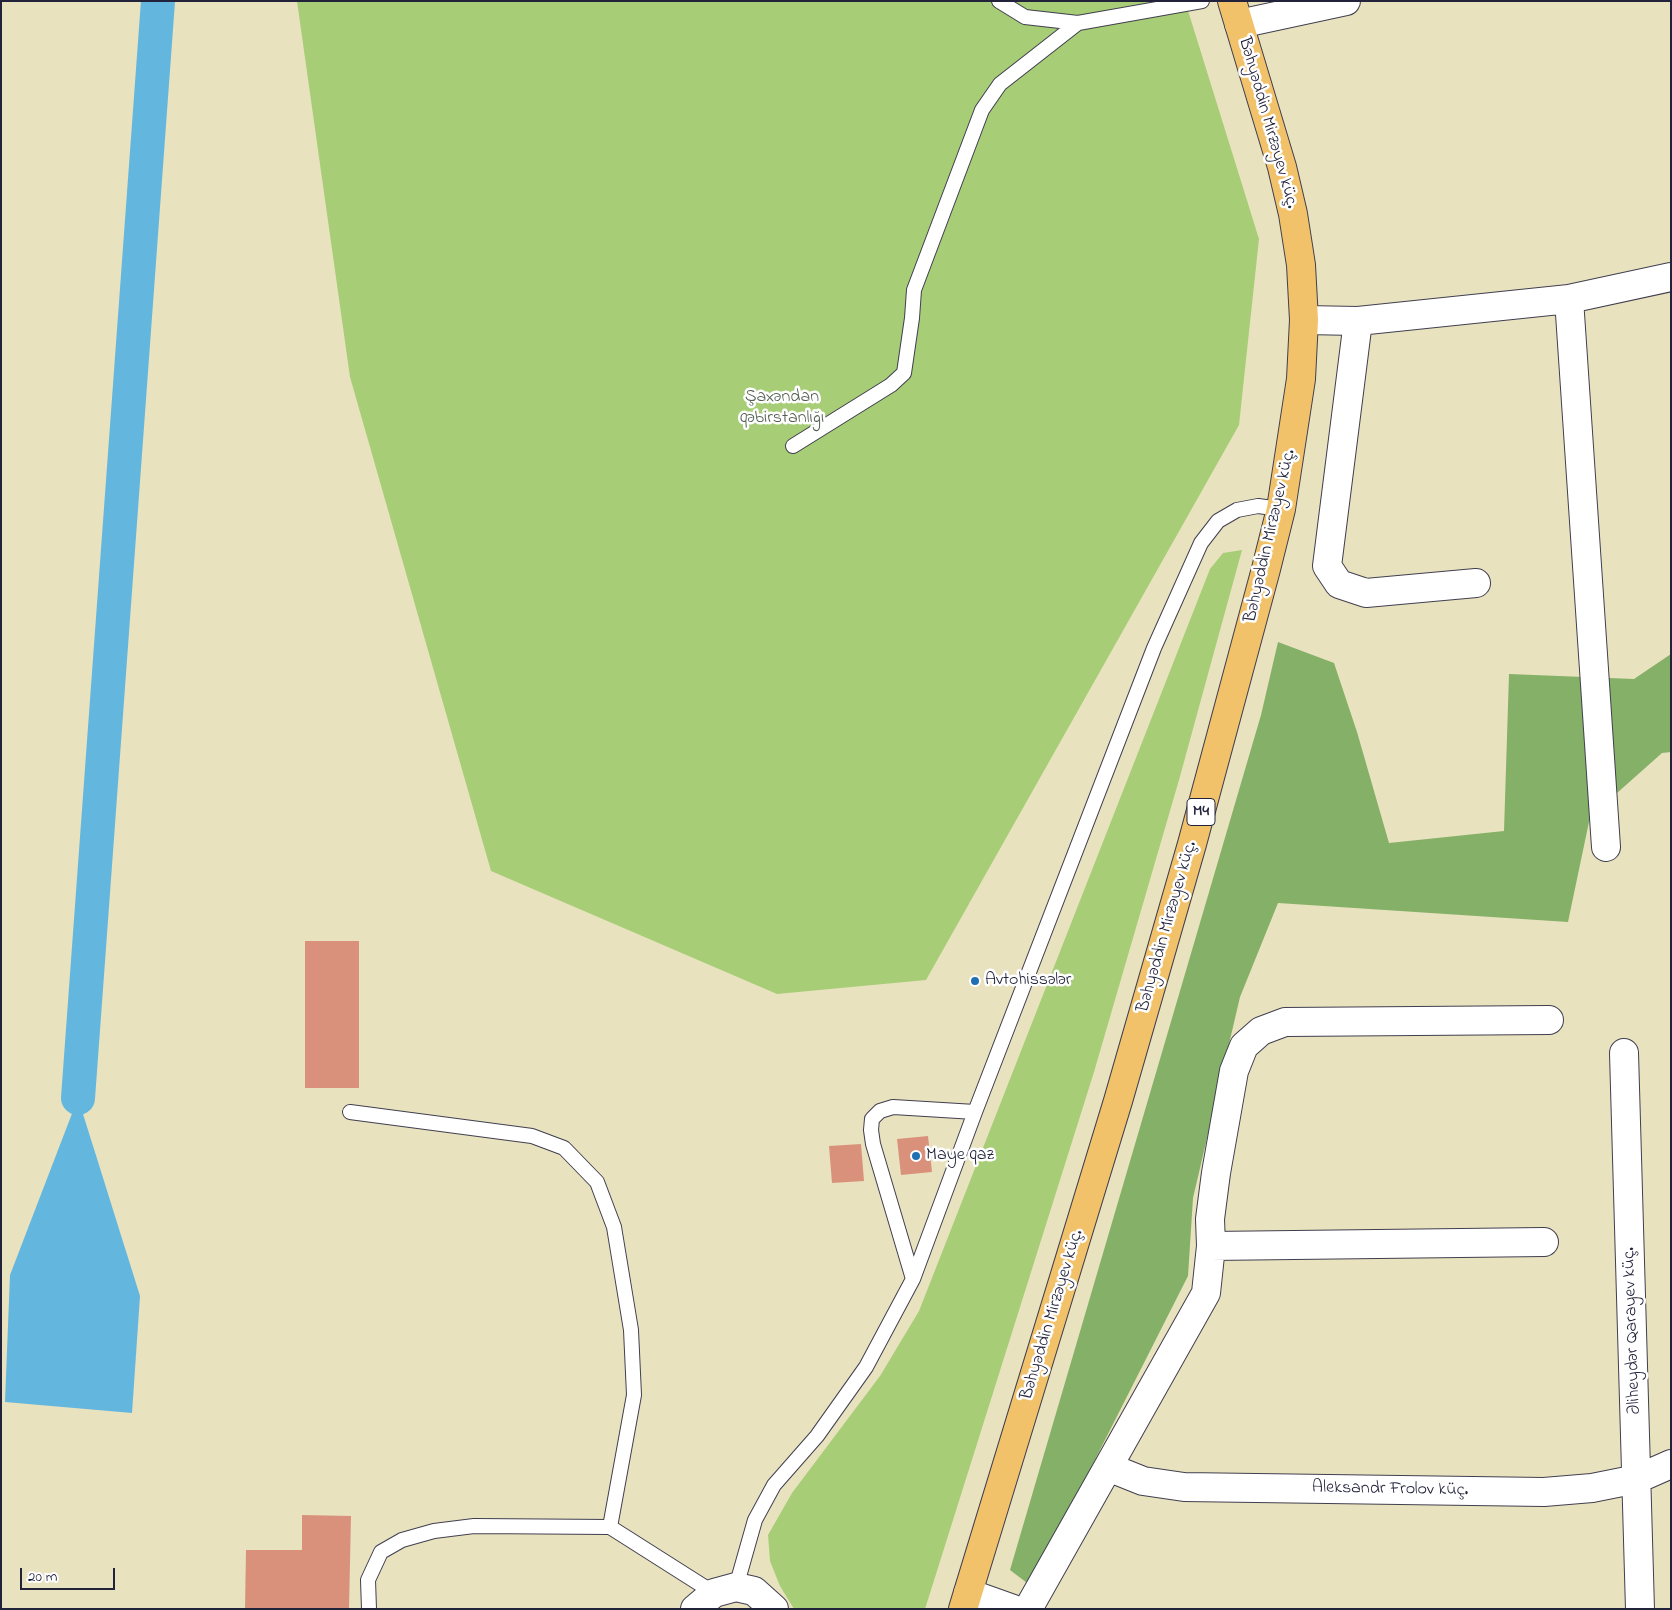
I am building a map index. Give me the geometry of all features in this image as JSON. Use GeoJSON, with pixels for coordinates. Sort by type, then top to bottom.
{"type":"FeatureCollection","features":[{"type":"Feature","properties":{"kind":"highway","name":"Bəhyəddin Mirzəyev küç."},"geometry":{"type":"LineString","coordinates":[[965,1601],[1121,1092],[1189,854],[1281,509],[1301,379],[1304,320],[1301,265],[1293,214],[1282,167],[1236,13]]}},
{"type":"Feature","properties":{"kind":"street"},"geometry":{"type":"LineString","coordinates":[[1236,13],[1346,1]]}},
{"type":"Feature","properties":{"kind":"street"},"geometry":{"type":"LineString","coordinates":[[1304,320],[1358,321],[1569,299],[1671,277]]}},
{"type":"Feature","properties":{"kind":"street"},"geometry":{"type":"LineString","coordinates":[[1569,299],[1606,847]]}},
{"type":"Feature","properties":{"kind":"street"},"geometry":{"type":"LineString","coordinates":[[1358,321],[1327,566],[1339,584],[1366,593],[1476,583]]}},
{"type":"Feature","properties":{"kind":"street"},"geometry":{"type":"LineString","coordinates":[[1028,1609],[1206,1293],[1210,1219],[1216,1172],[1234,1071],[1244,1046],[1261,1031],[1285,1022],[1548,1020]]}},
{"type":"Feature","properties":{"kind":"street","name":"Əliheydər Qarayev küç."},"geometry":{"type":"LineString","coordinates":[[1624,1053],[1640,1609]]}},
{"type":"Feature","properties":{"kind":"street"},"geometry":{"type":"LineString","coordinates":[[1210,1246],[1544,1242]]}},
{"type":"Feature","properties":{"kind":"street","name":"Aleksandr Frolov küç."},"geometry":{"type":"LineString","coordinates":[[1108,1467],[1143,1481],[1184,1487],[1544,1492],[1592,1488],[1637,1479],[1671,1464]]}},
{"type":"Feature","properties":{"kind":"street"},"geometry":{"type":"LineString","coordinates":[[715,1596],[754,1591],[774,1609]]}},
{"type":"Feature","properties":{"kind":"street"},"geometry":{"type":"LineString","coordinates":[[965,1601],[1013,1609]]}},
{"type":"Feature","properties":{"kind":"lane"},"geometry":{"type":"LineString","coordinates":[[999,1],[1025,17],[1078,23],[1202,1]]}},
{"type":"Feature","properties":{"kind":"lane"},"geometry":{"type":"LineString","coordinates":[[793,446],[891,385],[904,373],[914,290],[982,110],[1000,84],[1078,23]]}},
{"type":"Feature","properties":{"kind":"lane"},"geometry":{"type":"LineString","coordinates":[[369,1609],[368,1580],[381,1552],[402,1540],[434,1531],[474,1526],[610,1527],[715,1596],[774,1485],[817,1436],[866,1367],[913,1279],[975,1112],[1154,648],[1201,543],[1218,521],[1238,510],[1258,506],[1281,509]]}},
{"type":"Feature","properties":{"kind":"lane"},"geometry":{"type":"LineString","coordinates":[[913,1279],[873,1144],[872,1119],[880,1111],[892,1107],[975,1112]]}},
{"type":"Feature","properties":{"kind":"lane"},"geometry":{"type":"LineString","coordinates":[[350,1112],[532,1136],[564,1148],[597,1182],[614,1227],[631,1330],[634,1395],[610,1527]]}},
{"type":"Feature","properties":{"kind":"green space","name":"Şaxəndan qəbirstanlığı"},"geometry":{"type":"Polygon","coordinates":[[[297,1],[1185,1],[1259,239],[1239,425],[926,980],[777,994],[491,871],[350,377],[297,1]]]}},
{"type":"Feature","properties":{"kind":"green space"},"geometry":{"type":"Polygon","coordinates":[[[1242,550],[1179,780],[1094,1072],[925,1609],[794,1609],[780,1586],[770,1561],[768,1535],[792,1493],[880,1376],[919,1311],[1210,569],[1223,553],[1242,550]]]}},
{"type":"Feature","properties":{"kind":"green space"},"geometry":{"type":"Polygon","coordinates":[[[1278,642],[1334,663],[1357,732],[1389,843],[1504,831],[1509,674],[1634,679],[1671,654],[1671,752],[1662,753],[1590,817],[1568,922],[1278,903],[1240,997],[1193,1198],[1188,1276],[1031,1586],[1010,1570],[1261,715],[1278,642]]]}},
{"type":"Feature","properties":{"kind":"water"},"geometry":{"type":"Polygon","coordinates":[[[78,1098],[140,1296],[132,1413],[5,1402],[10,1275],[78,1098]]]}},
{"type":"Feature","properties":{"kind":"building"},"geometry":{"type":"Polygon","coordinates":[[[305,941],[359,941],[359,1088],[305,1088],[305,941]]]}},
{"type":"Feature","properties":{"kind":"building"},"geometry":{"type":"Polygon","coordinates":[[[928,1136],[932,1172],[901,1175],[897,1139],[928,1136]]]}},
{"type":"Feature","properties":{"kind":"building"},"geometry":{"type":"Polygon","coordinates":[[[861,1144],[864,1181],[832,1183],[829,1146],[861,1144]]]}},
{"type":"Feature","properties":{"kind":"building"},"geometry":{"type":"Polygon","coordinates":[[[302,1515],[351,1516],[349,1609],[245,1609],[246,1550],[302,1550],[302,1515]]]}},
{"type":"Feature","properties":{"kind":"waterway"},"geometry":{"type":"LineString","coordinates":[[78,1098],[158,1]]}},
{"type":"Feature","properties":{"kind":"place","name":"Avtohissələr"},"geometry":{"type":"Point","coordinates":[975,981]}},
{"type":"Feature","properties":{"kind":"place","name":"Maye qaz"},"geometry":{"type":"Point","coordinates":[916,1156]}}]}
